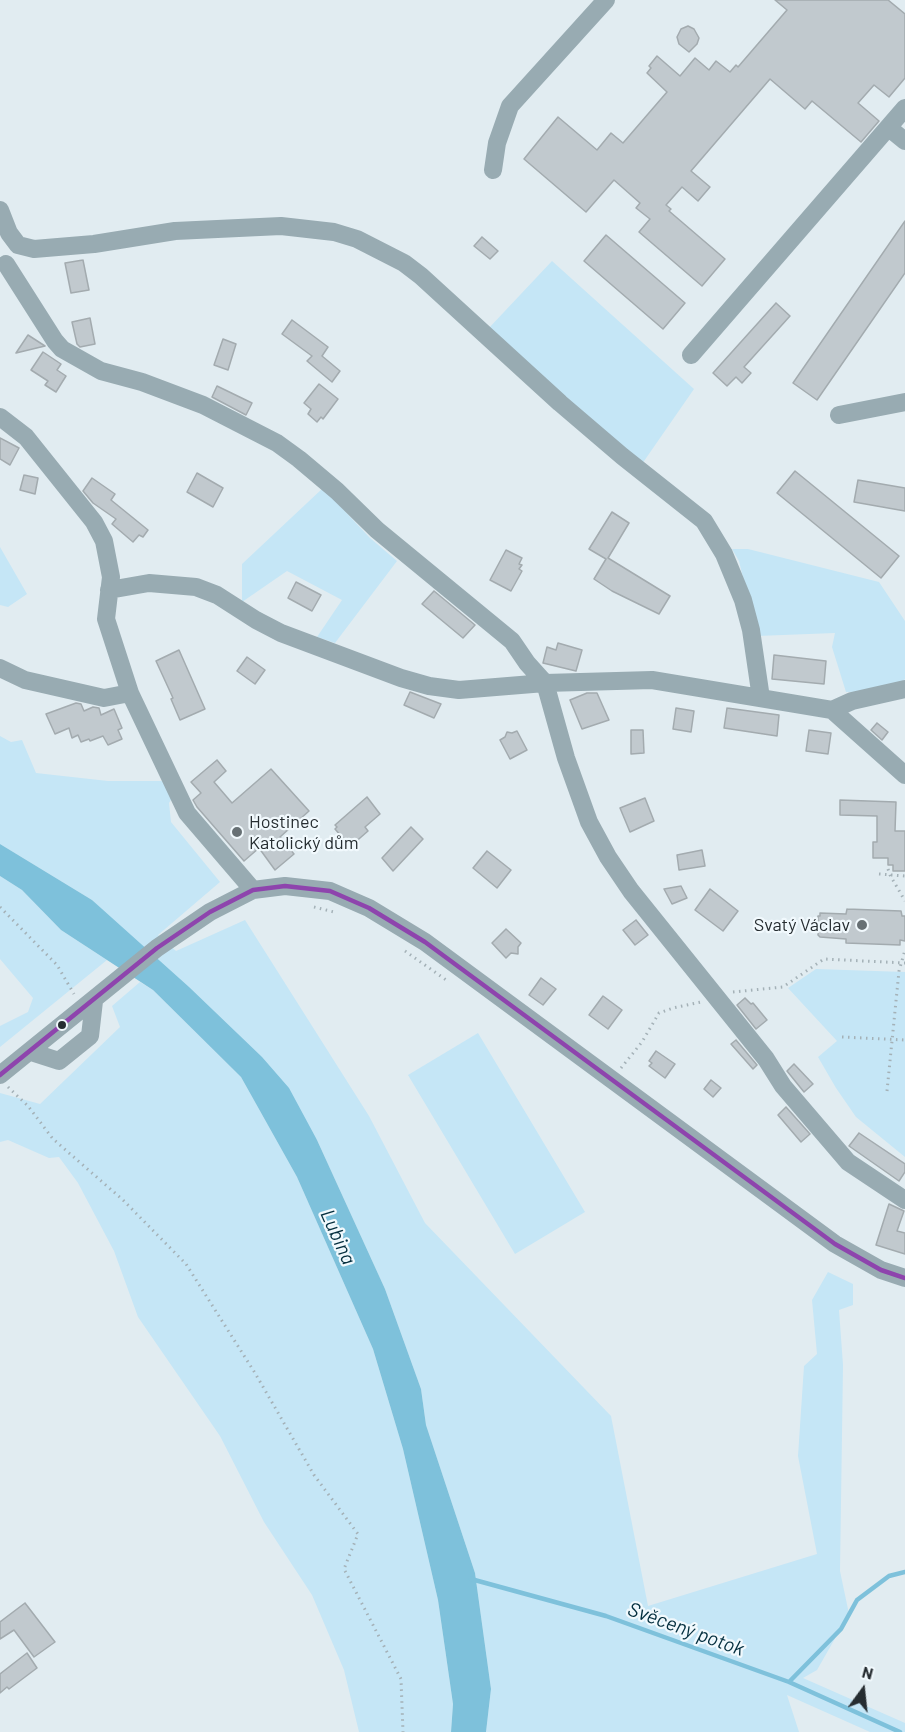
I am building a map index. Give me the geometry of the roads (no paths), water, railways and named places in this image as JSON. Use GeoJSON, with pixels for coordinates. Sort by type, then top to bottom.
{"type":"FeatureCollection","features":[{"type":"Feature","properties":{"kind":"street"},"geometry":{"type":"LineString","coordinates":[[493,170],[497,142],[510,106],[606,0]]}},
{"type":"Feature","properties":{"kind":"street"},"geometry":{"type":"LineString","coordinates":[[691,355],[905,108]]}},
{"type":"Feature","properties":{"kind":"street"},"geometry":{"type":"LineString","coordinates":[[889,128],[905,141]]}},
{"type":"Feature","properties":{"kind":"street"},"geometry":{"type":"LineString","coordinates":[[0,210],[9,233],[18,245],[34,249],[94,244],[175,231],[281,226],[334,232],[357,238],[404,263],[569,411],[704,521],[724,554],[743,600],[751,630],[761,698]]}},
{"type":"Feature","properties":{"kind":"street"},"geometry":{"type":"LineString","coordinates":[[18,245],[3,267],[62,349],[101,371],[151,385],[203,405],[277,443],[337,491],[386,538],[512,640],[527,663],[545,683],[566,758],[589,822],[630,891],[766,1059],[783,1086],[848,1162],[905,1200]]}},
{"type":"Feature","properties":{"kind":"street"},"geometry":{"type":"LineString","coordinates":[[839,415],[905,402]]}},
{"type":"Feature","properties":{"kind":"street"},"geometry":{"type":"LineString","coordinates":[[0,417],[26,437],[94,522],[104,541],[111,577],[106,619],[130,693],[187,813],[253,890]]}},
{"type":"Feature","properties":{"kind":"street"},"geometry":{"type":"LineString","coordinates":[[109,590],[149,584],[196,587],[217,595],[281,633],[400,678],[429,686],[459,690],[545,683],[652,680],[832,710],[905,775]]}},
{"type":"Feature","properties":{"kind":"street"},"geometry":{"type":"LineString","coordinates":[[0,668],[25,680],[104,698],[130,693]]}},
{"type":"Feature","properties":{"kind":"street"},"geometry":{"type":"LineString","coordinates":[[832,710],[852,701],[905,689]]}},
{"type":"Feature","properties":{"kind":"street"},"geometry":{"type":"LineString","coordinates":[[3,1081],[31,1052],[157,948],[210,912],[253,890],[285,886],[316,888],[343,895],[425,942],[836,1244],[881,1270],[905,1278]]}},
{"type":"Feature","properties":{"kind":"street"},"geometry":{"type":"LineString","coordinates":[[31,1052],[60,1061],[90,1036],[94,1000]]}},
{"type":"Feature","properties":{"kind":"water","name":"Lubina"},"geometry":{"type":"Polygon","coordinates":[[[0,844],[92,900],[189,987],[262,1057],[289,1088],[317,1140],[385,1289],[421,1389],[426,1425],[475,1573],[491,1689],[486,1732],[451,1732],[453,1704],[438,1600],[403,1449],[373,1349],[297,1177],[241,1077],[153,990],[61,930],[22,890],[0,876],[0,844]]]}},
{"type":"Feature","properties":{"kind":"waterway"},"geometry":{"type":"LineString","coordinates":[[789,1682],[841,1629],[857,1600],[889,1576],[905,1572]]}},
{"type":"Feature","properties":{"kind":"waterway","name":"Svěcený potok"},"geometry":{"type":"LineString","coordinates":[[471,1579],[606,1616],[789,1682],[900,1732]]}},
{"type":"Feature","properties":{"kind":"place","name":"Hostinec Katolický dům"},"geometry":{"type":"Point","coordinates":[237,832]}},
{"type":"Feature","properties":{"kind":"place","name":"Svatý Václav"},"geometry":{"type":"Point","coordinates":[862,925]}}]}
